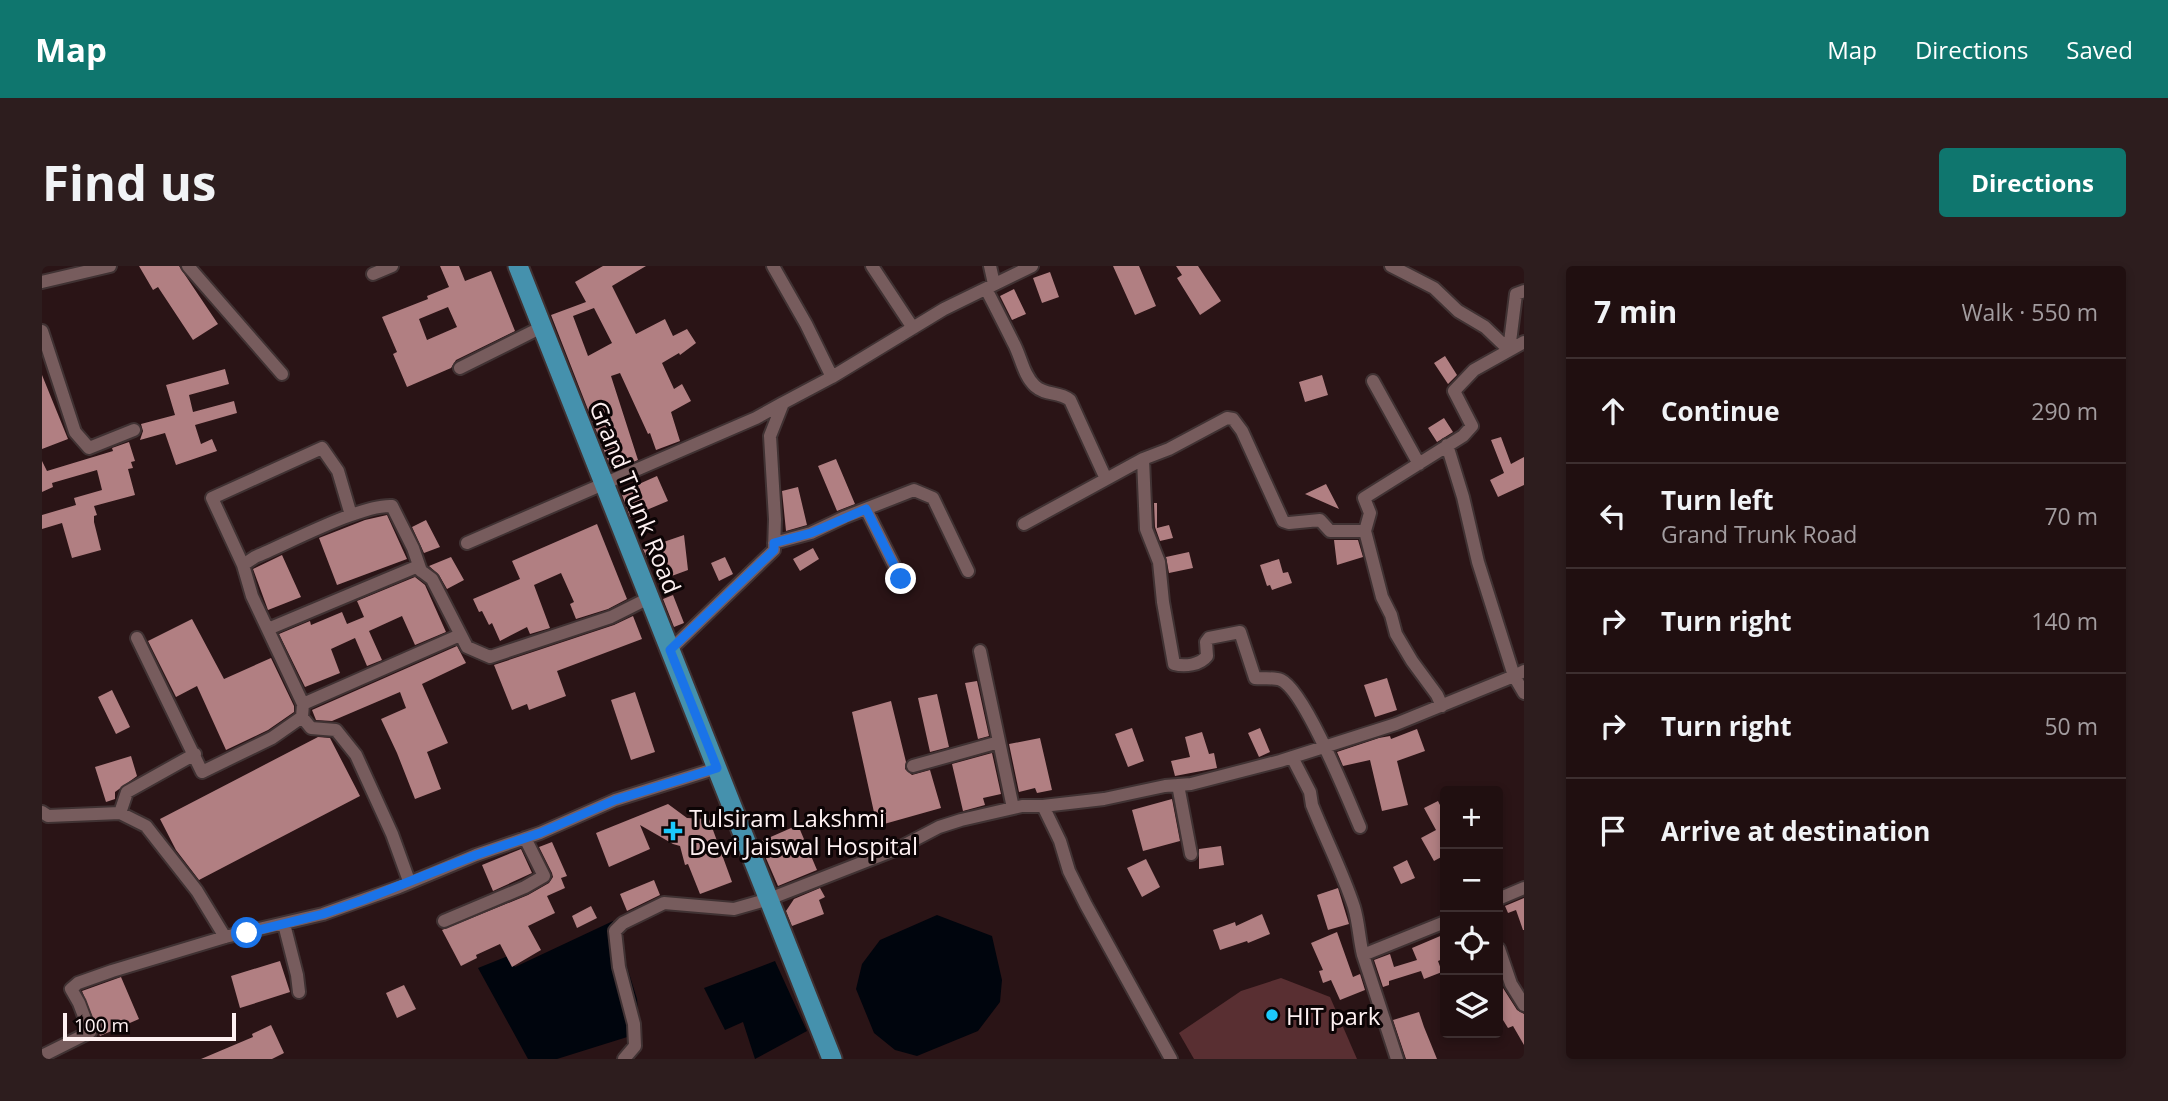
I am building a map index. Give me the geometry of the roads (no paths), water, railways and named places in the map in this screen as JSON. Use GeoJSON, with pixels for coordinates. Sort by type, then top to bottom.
{"type":"FeatureCollection","features":[{"type":"Feature","properties":{"kind":"main road","name":"Grand Trunk Road"},"geometry":{"type":"LineString","coordinates":[[518,266],[832,1059]]}},
{"type":"Feature","properties":{"kind":"street"},"geometry":{"type":"LineString","coordinates":[[42,282],[110,266]]}},
{"type":"Feature","properties":{"kind":"street"},"geometry":{"type":"LineString","coordinates":[[188,266],[282,374]]}},
{"type":"Feature","properties":{"kind":"street"},"geometry":{"type":"LineString","coordinates":[[373,274],[392,266]]}},
{"type":"Feature","properties":{"kind":"street"},"geometry":{"type":"LineString","coordinates":[[773,266],[832,377]]}},
{"type":"Feature","properties":{"kind":"street"},"geometry":{"type":"LineString","coordinates":[[872,266],[913,328]]}},
{"type":"Feature","properties":{"kind":"street"},"geometry":{"type":"LineString","coordinates":[[990,266],[990,286],[1035,386],[1044,392],[1061,394],[1070,400],[1106,479]]}},
{"type":"Feature","properties":{"kind":"street"},"geometry":{"type":"LineString","coordinates":[[467,542],[756,418],[832,377],[944,309],[1032,266]]}},
{"type":"Feature","properties":{"kind":"street"},"geometry":{"type":"LineString","coordinates":[[1391,266],[1434,288],[1458,311],[1485,327],[1508,349]]}},
{"type":"Feature","properties":{"kind":"street"},"geometry":{"type":"LineString","coordinates":[[1508,349],[1516,293],[1524,291]]}},
{"type":"Feature","properties":{"kind":"street"},"geometry":{"type":"LineString","coordinates":[[460,368],[542,327]]}},
{"type":"Feature","properties":{"kind":"street"},"geometry":{"type":"LineString","coordinates":[[42,331],[75,432],[89,448],[134,430]]}},
{"type":"Feature","properties":{"kind":"street"},"geometry":{"type":"LineString","coordinates":[[1442,706],[1396,634],[1382,597],[1365,531],[1370,513],[1364,498],[1463,436],[1472,426],[1454,391],[1474,370],[1524,342]]}},
{"type":"Feature","properties":{"kind":"street"},"geometry":{"type":"LineString","coordinates":[[1373,381],[1419,464]]}},
{"type":"Feature","properties":{"kind":"street"},"geometry":{"type":"LineString","coordinates":[[670,650],[774,550],[775,519],[769,436],[783,403]]}},
{"type":"Feature","properties":{"kind":"street"},"geometry":{"type":"LineString","coordinates":[[1024,524],[1143,459],[1169,449],[1227,418],[1233,419],[1242,430],[1283,521],[1289,523],[1320,520],[1330,531],[1365,531]]}},
{"type":"Feature","properties":{"kind":"street"},"geometry":{"type":"LineString","coordinates":[[1447,445],[1463,497],[1478,562],[1524,693]]}},
{"type":"Feature","properties":{"kind":"street"},"geometry":{"type":"LineString","coordinates":[[351,515],[338,471],[322,448],[235,485],[212,498],[243,565],[252,596],[302,711],[312,728],[336,730],[356,755],[392,834],[409,881]]}},
{"type":"Feature","properties":{"kind":"street"},"geometry":{"type":"LineString","coordinates":[[1143,459],[1146,528],[1159,562],[1174,664],[1184,666],[1206,659],[1206,642],[1209,638],[1240,632],[1255,678],[1281,680],[1296,692],[1360,827]]}},
{"type":"Feature","properties":{"kind":"street"},"geometry":{"type":"LineString","coordinates":[[774,543],[811,533],[915,490],[933,498],[968,571]]}},
{"type":"Feature","properties":{"kind":"street"},"geometry":{"type":"LineString","coordinates":[[243,565],[255,556],[381,505],[392,506],[421,571]]}},
{"type":"Feature","properties":{"kind":"street"},"geometry":{"type":"LineString","coordinates":[[866,509],[901,579]]}},
{"type":"Feature","properties":{"kind":"street"},"geometry":{"type":"LineString","coordinates":[[268,629],[416,567],[432,579],[467,647],[490,657],[611,617],[649,598]]}},
{"type":"Feature","properties":{"kind":"street"},"geometry":{"type":"LineString","coordinates":[[137,638],[202,772],[272,738],[302,711],[460,635]]}},
{"type":"Feature","properties":{"kind":"street"},"geometry":{"type":"LineString","coordinates":[[980,651],[1013,808]]}},
{"type":"Feature","properties":{"kind":"street"},"geometry":{"type":"LineString","coordinates":[[624,1059],[635,1046],[634,1024],[619,967],[615,931],[623,923],[663,903],[734,909],[769,899],[897,849],[939,827],[1013,808],[1104,799],[1191,784],[1324,748],[1396,724],[1519,673]]}},
{"type":"Feature","properties":{"kind":"street"},"geometry":{"type":"LineString","coordinates":[[913,766],[999,742]]}},
{"type":"Feature","properties":{"kind":"street"},"geometry":{"type":"LineString","coordinates":[[120,813],[127,792],[195,754]]}},
{"type":"Feature","properties":{"kind":"street"},"geometry":{"type":"LineString","coordinates":[[1292,757],[1310,792],[1322,829],[1344,879],[1360,928],[1359,940],[1363,955],[1397,1059]]}},
{"type":"Feature","properties":{"kind":"street"},"geometry":{"type":"LineString","coordinates":[[42,1056],[90,1032],[71,989],[78,983],[225,937],[323,914],[526,838],[615,800],[717,768]]}},
{"type":"Feature","properties":{"kind":"street"},"geometry":{"type":"LineString","coordinates":[[1178,785],[1191,854]]}},
{"type":"Feature","properties":{"kind":"street"},"geometry":{"type":"LineString","coordinates":[[1043,806],[1086,905],[1171,1059]]}},
{"type":"Feature","properties":{"kind":"street"},"geometry":{"type":"LineString","coordinates":[[42,812],[48,816],[120,813],[146,826],[197,891],[225,937]]}},
{"type":"Feature","properties":{"kind":"street"},"geometry":{"type":"LineString","coordinates":[[443,921],[544,876],[526,838]]}},
{"type":"Feature","properties":{"kind":"street"},"geometry":{"type":"LineString","coordinates":[[1503,898],[1524,888]]}},
{"type":"Feature","properties":{"kind":"street"},"geometry":{"type":"LineString","coordinates":[[284,924],[299,992]]}},
{"type":"Feature","properties":{"kind":"street"},"geometry":{"type":"LineString","coordinates":[[1363,955],[1440,924]]}},
{"type":"Feature","properties":{"kind":"street"},"geometry":{"type":"LineString","coordinates":[[1503,961],[1511,984],[1524,1005]]}},
{"type":"Feature","properties":{"kind":"place","name":"Tulsiram Lakshmi Devi Jaiswal Hospital"},"geometry":{"type":"Point","coordinates":[673,831]}},
{"type":"Feature","properties":{"kind":"place","name":"HIT park"},"geometry":{"type":"Point","coordinates":[1272,1015]}}]}
